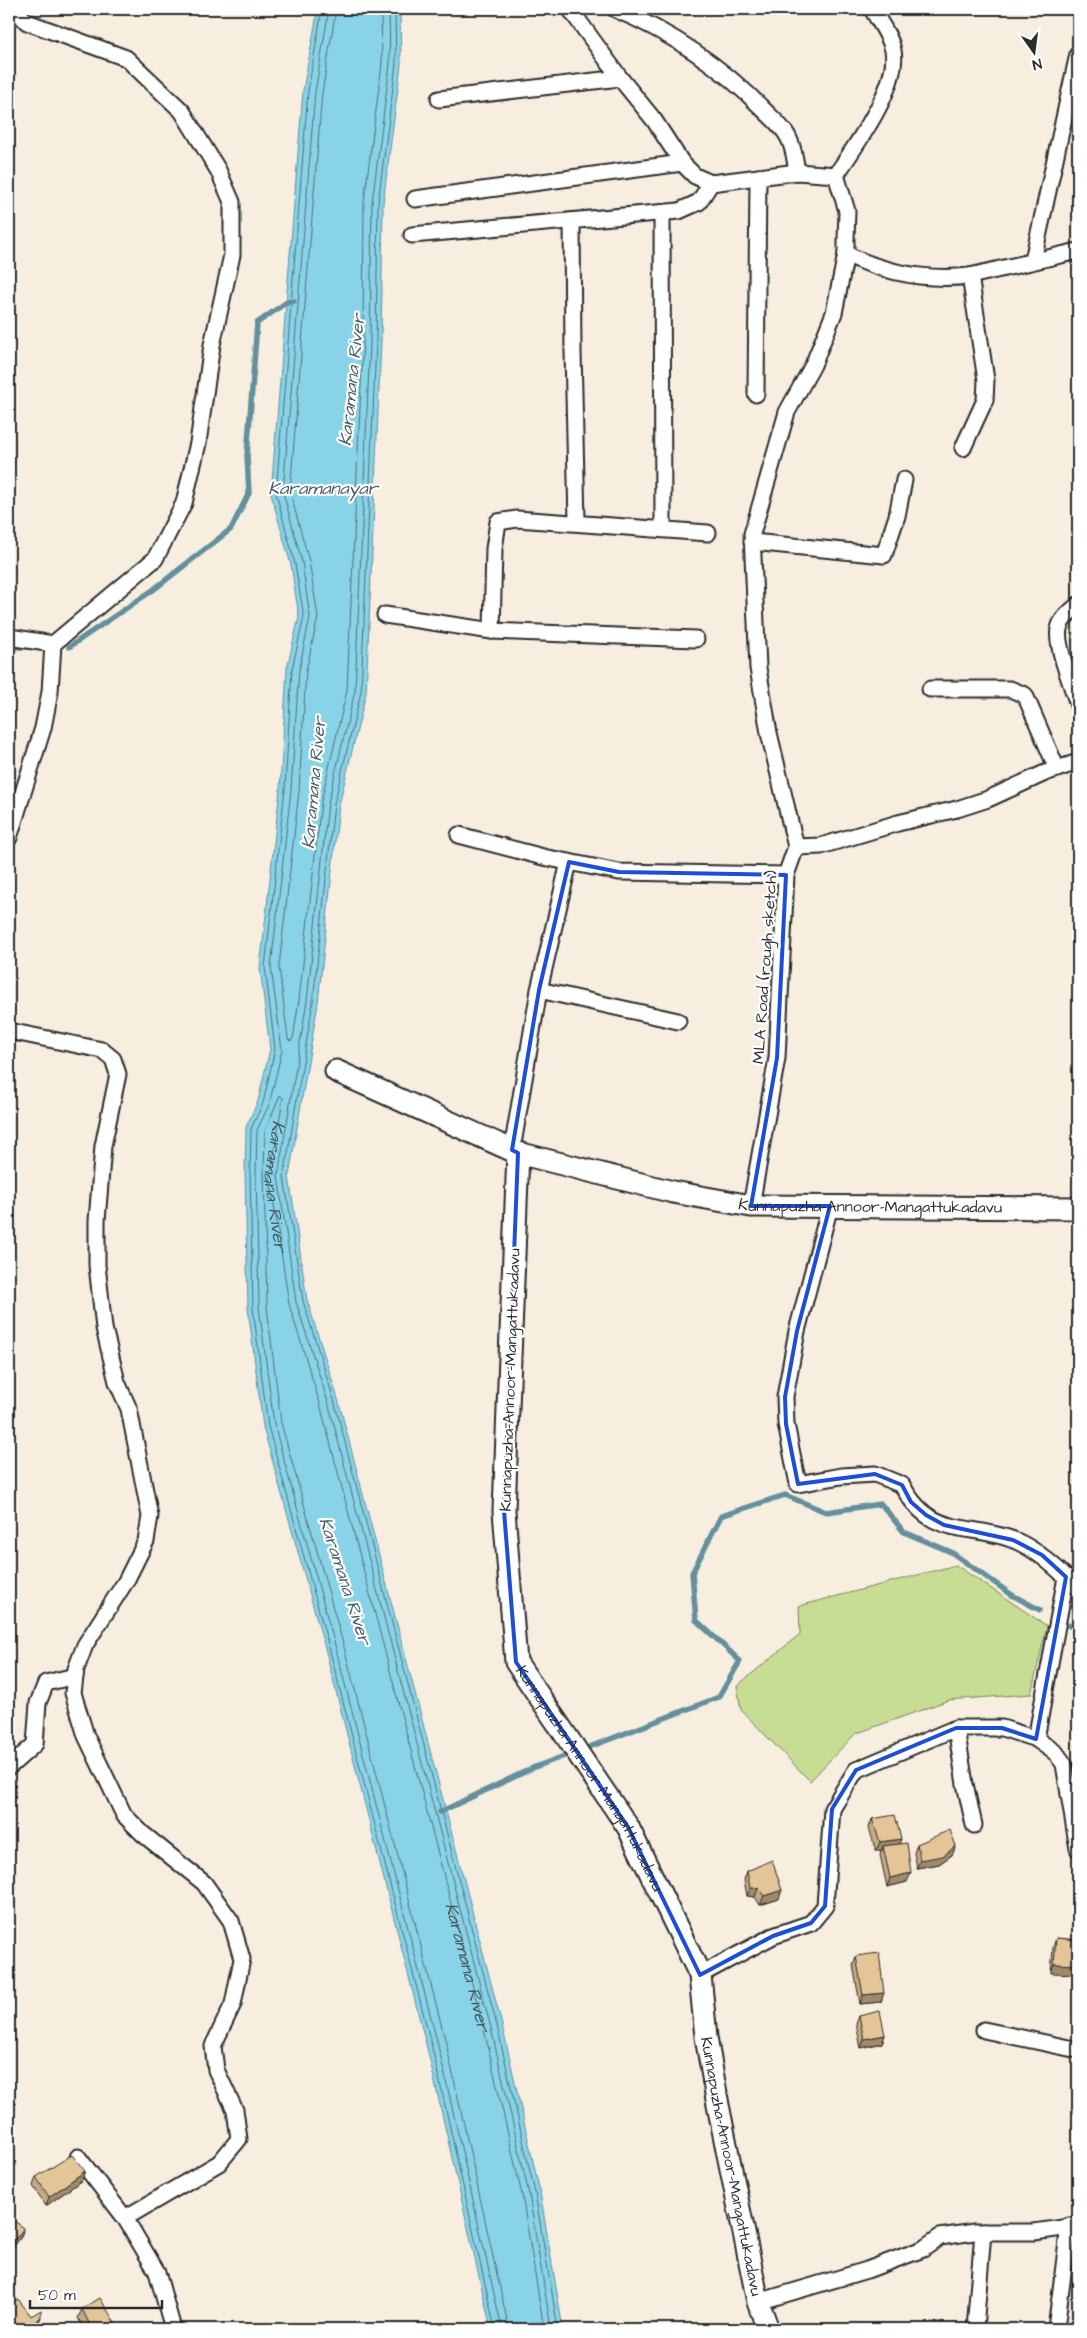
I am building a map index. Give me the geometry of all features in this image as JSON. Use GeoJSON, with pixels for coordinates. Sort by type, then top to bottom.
{"type":"FeatureCollection","features":[{"type":"Feature","properties":{"kind":"street"},"geometry":{"type":"LineString","coordinates":[[9,838],[43,728],[50,692],[53,644],[155,559],[184,503],[198,443],[212,345],[232,255],[232,202],[218,170],[182,111],[126,58],[27,22],[14,9]]}},
{"type":"Feature","properties":{"kind":"street"},"geometry":{"type":"LineString","coordinates":[[570,9],[620,78],[654,120],[682,163],[695,176],[711,182],[797,172],[836,176]]}},
{"type":"Feature","properties":{"kind":"street"},"geometry":{"type":"LineString","coordinates":[[615,9],[643,21],[701,54],[744,89],[786,132],[792,147],[797,172]]}},
{"type":"Feature","properties":{"kind":"street"},"geometry":{"type":"LineString","coordinates":[[872,9],[888,37],[893,50],[894,65],[877,112],[836,176],[846,211],[846,254],[834,314],[813,365],[787,412],[752,534],[758,668],[769,733],[796,847],[821,846],[898,823],[957,809],[988,799],[1057,769],[1078,762]]}},
{"type":"Feature","properties":{"kind":"street"},"geometry":{"type":"LineString","coordinates":[[1033,260],[1078,54]]}},
{"type":"Feature","properties":{"kind":"street"},"geometry":{"type":"LineString","coordinates":[[439,99],[620,78]]}},
{"type":"Feature","properties":{"kind":"street"},"geometry":{"type":"LineString","coordinates":[[415,198],[682,163]]}},
{"type":"Feature","properties":{"kind":"street"},"geometry":{"type":"LineString","coordinates":[[756,394],[758,177]]}},
{"type":"Feature","properties":{"kind":"street"},"geometry":{"type":"LineString","coordinates":[[412,235],[679,211],[698,202],[711,182]]}},
{"type":"Feature","properties":{"kind":"street"},"geometry":{"type":"LineString","coordinates":[[662,213],[663,528]]}},
{"type":"Feature","properties":{"kind":"street"},"geometry":{"type":"LineString","coordinates":[[572,221],[577,522]]}},
{"type":"Feature","properties":{"kind":"street"},"geometry":{"type":"LineString","coordinates":[[846,254],[894,273],[952,278],[970,276],[1078,251]]}},
{"type":"Feature","properties":{"kind":"street"},"geometry":{"type":"LineString","coordinates":[[963,448],[985,400],[986,380],[970,276]]}},
{"type":"Feature","properties":{"kind":"street"},"geometry":{"type":"LineString","coordinates":[[752,542],[884,555],[897,516],[904,480]]}},
{"type":"Feature","properties":{"kind":"street"},"geometry":{"type":"LineString","coordinates":[[492,630],[494,549],[498,522],[517,519],[577,522],[708,533]]}},
{"type":"Feature","properties":{"kind":"street"},"geometry":{"type":"LineString","coordinates":[[1078,606],[1066,615],[1058,630],[1062,656],[1078,705]]}},
{"type":"Feature","properties":{"kind":"street"},"geometry":{"type":"LineString","coordinates":[[385,615],[492,630],[696,639]]}},
{"type":"Feature","properties":{"kind":"street"},"geometry":{"type":"LineString","coordinates":[[9,637],[53,644]]}},
{"type":"Feature","properties":{"kind":"street"},"geometry":{"type":"LineString","coordinates":[[930,689],[1010,689],[1025,695],[1057,769]]}},
{"type":"Feature","properties":{"kind":"street"},"geometry":{"type":"LineString","coordinates":[[459,835],[569,862],[619,872],[786,875]]}},
{"type":"Feature","properties":{"kind":"street","name":"MLA Road (rough sketch)"},"geometry":{"type":"LineString","coordinates":[[751,1206],[777,1058],[786,875],[796,847]]}},
{"type":"Feature","properties":{"kind":"street"},"geometry":{"type":"LineString","coordinates":[[515,1151],[539,990],[569,862]]}},
{"type":"Feature","properties":{"kind":"street"},"geometry":{"type":"LineString","coordinates":[[539,990],[678,1021]]}},
{"type":"Feature","properties":{"kind":"street"},"geometry":{"type":"LineString","coordinates":[[9,1031],[91,1046],[102,1050],[113,1059],[118,1074],[103,1146],[97,1221],[97,1264],[104,1328],[117,1382],[130,1409],[150,1516],[146,1541],[126,1581],[85,1645],[75,1676],[73,1693],[86,1736],[124,1815],[143,1834],[204,1883],[232,1921],[242,1958],[232,2004],[213,2046],[216,2070],[235,2110],[239,2139],[219,2164],[126,2218]]}},
{"type":"Feature","properties":{"kind":"street","name":"Kunnapuzha-Annoor-Mangattukadavu"},"geometry":{"type":"LineString","coordinates":[[336,1072],[515,1151],[673,1192],[751,1206],[1078,1208]]}},
{"type":"Feature","properties":{"kind":"street","name":"Kunnapuzha-Annoor-Mangattukadavu"},"geometry":{"type":"LineString","coordinates":[[515,1151],[504,1511],[516,1662],[628,1827],[700,1975],[706,2037],[714,2086],[758,2302],[768,2329]]}},
{"type":"Feature","properties":{"kind":"street"},"geometry":{"type":"LineString","coordinates":[[830,1206],[797,1331],[785,1397],[786,1424],[798,1484],[841,1476],[875,1474],[902,1485],[911,1502],[926,1515],[944,1525],[1013,1540],[1042,1555],[1078,1588]]}},
{"type":"Feature","properties":{"kind":"street"},"geometry":{"type":"LineString","coordinates":[[1036,1739],[1066,1577]]}},
{"type":"Feature","properties":{"kind":"street"},"geometry":{"type":"LineString","coordinates":[[9,1768],[35,1744],[38,1703],[46,1683],[75,1676]]}},
{"type":"Feature","properties":{"kind":"street"},"geometry":{"type":"LineString","coordinates":[[956,1728],[974,1824]]}},
{"type":"Feature","properties":{"kind":"street"},"geometry":{"type":"LineString","coordinates":[[700,1975],[773,1936],[811,1922],[825,1906],[832,1809],[856,1770],[956,1728],[1002,1728],[1036,1739],[1056,1753],[1064,1764],[1078,1775]]}},
{"type":"Feature","properties":{"kind":"street"},"geometry":{"type":"LineString","coordinates":[[1064,1764],[1075,1801],[1078,1849]]}},
{"type":"Feature","properties":{"kind":"street"},"geometry":{"type":"LineString","coordinates":[[984,2030],[1078,2050]]}},
{"type":"Feature","properties":{"kind":"street"},"geometry":{"type":"LineString","coordinates":[[78,2157],[126,2218],[157,2272],[173,2329]]}},
{"type":"Feature","properties":{"kind":"street"},"geometry":{"type":"LineString","coordinates":[[758,2302],[867,2270],[923,2249],[940,2237],[983,2232],[1034,2232],[1074,2226],[1056,2329]]}},
{"type":"Feature","properties":{"kind":"street"},"geometry":{"type":"LineString","coordinates":[[975,2329],[983,2232]]}},
{"type":"Feature","properties":{"kind":"highlighted area"},"geometry":{"type":"Polygon","coordinates":[[[569,862],[619,872],[786,875],[777,1058],[751,1206],[830,1206],[797,1331],[785,1397],[786,1424],[798,1484],[875,1474],[902,1485],[911,1502],[926,1515],[944,1525],[1013,1540],[1042,1555],[1066,1577],[1036,1739],[1002,1728],[956,1728],[856,1770],[832,1809],[825,1906],[811,1923],[773,1936],[700,1975],[628,1827],[516,1662],[504,1511],[518,1153],[512,1150],[539,990],[569,862]]]}},
{"type":"Feature","properties":{"kind":"green space"},"geometry":{"type":"Polygon","coordinates":[[[956,1565],[1047,1626],[1031,1694],[949,1700],[855,1734],[810,1781],[741,1710],[737,1686],[800,1634],[799,1606],[956,1565]]]}},
{"type":"Feature","properties":{"kind":"water","name":"Karamanayar"},"geometry":{"type":"Polygon","coordinates":[[[318,9],[400,9],[401,65],[383,203],[381,342],[366,693],[339,805],[318,1003],[289,1176],[307,1300],[338,1399],[502,2025],[540,2192],[563,2329],[491,2329],[427,2048],[326,1652],[263,1427],[248,1308],[246,1127],[258,1101],[270,1049],[260,968],[280,789],[287,668],[299,617],[291,565],[271,494],[303,90],[318,9]]]}},
{"type":"Feature","properties":{"kind":"building"},"geometry":{"type":"Polygon","coordinates":[[[895,1815],[901,1839],[880,1842],[872,1819],[895,1815]]]}},
{"type":"Feature","properties":{"kind":"building"},"geometry":{"type":"Polygon","coordinates":[[[950,1830],[956,1846],[943,1856],[920,1860],[917,1844],[950,1830]]]}},
{"type":"Feature","properties":{"kind":"building"},"geometry":{"type":"Polygon","coordinates":[[[907,1843],[911,1873],[890,1878],[883,1846],[907,1843]]]}},
{"type":"Feature","properties":{"kind":"building"},"geometry":{"type":"Polygon","coordinates":[[[772,1860],[782,1890],[764,1896],[758,1888],[750,1888],[747,1871],[772,1860]]]}},
{"type":"Feature","properties":{"kind":"building"},"geometry":{"type":"Polygon","coordinates":[[[1056,1938],[1078,1940],[1078,1965],[1054,1964],[1056,1938]]]}},
{"type":"Feature","properties":{"kind":"building"},"geometry":{"type":"Polygon","coordinates":[[[879,1953],[884,1993],[863,1995],[856,1956],[879,1953]]]}},
{"type":"Feature","properties":{"kind":"building"},"geometry":{"type":"Polygon","coordinates":[[[880,2011],[885,2035],[864,2039],[859,2016],[880,2011]]]}},
{"type":"Feature","properties":{"kind":"building"},"geometry":{"type":"Polygon","coordinates":[[[72,2155],[85,2171],[49,2197],[36,2177],[72,2155]]]}},
{"type":"Feature","properties":{"kind":"building"},"geometry":{"type":"Polygon","coordinates":[[[9,2217],[24,2228],[14,2241],[9,2236],[9,2217]]]}},
{"type":"Feature","properties":{"kind":"building"},"geometry":{"type":"Polygon","coordinates":[[[9,2286],[15,2292],[9,2297],[9,2286]]]}},
{"type":"Feature","properties":{"kind":"building"},"geometry":{"type":"Polygon","coordinates":[[[100,2298],[115,2323],[105,2329],[92,2329],[82,2309],[100,2298]]]}},
{"type":"Feature","properties":{"kind":"building"},"geometry":{"type":"Polygon","coordinates":[[[18,2299],[31,2316],[41,2310],[41,2317],[27,2329],[20,2329],[9,2319],[9,2306],[18,2299]]]}},
{"type":"Feature","properties":{"kind":"building"},"geometry":{"type":"Polygon","coordinates":[[[45,2325],[48,2329],[39,2329],[45,2325]]]}},
{"type":"Feature","properties":{"kind":"waterway"},"geometry":{"type":"LineString","coordinates":[[69,647],[153,590],[231,529],[249,493],[247,456],[257,323],[287,302],[294,301]]}},
{"type":"Feature","properties":{"kind":"waterway"},"geometry":{"type":"LineString","coordinates":[[9,647],[29,647]]}},
{"type":"Feature","properties":{"kind":"waterway"},"geometry":{"type":"LineString","coordinates":[[587,1748],[719,1697],[740,1661],[696,1620],[692,1573],[721,1516],[785,1495],[826,1512],[881,1504],[904,1532],[951,1552],[1012,1595],[1040,1610]]}},
{"type":"Feature","properties":{"kind":"waterway"},"geometry":{"type":"LineString","coordinates":[[1068,1625],[1078,1630]]}},
{"type":"Feature","properties":{"kind":"waterway"},"geometry":{"type":"LineString","coordinates":[[440,1812],[535,1767],[567,1755]]}},
{"type":"Feature","properties":{"kind":"water label","name":"Karamana River"},"geometry":{"type":"Point","coordinates":[352,380]}},
{"type":"Feature","properties":{"kind":"water label","name":"Karamana River"},"geometry":{"type":"Point","coordinates":[314,783]}},
{"type":"Feature","properties":{"kind":"water label","name":"Karamana River"},"geometry":{"type":"Point","coordinates":[278,1186]}},
{"type":"Feature","properties":{"kind":"water label","name":"Karamana River"},"geometry":{"type":"Point","coordinates":[345,1581]}},
{"type":"Feature","properties":{"kind":"water label","name":"Karamana River"},"geometry":{"type":"Point","coordinates":[469,1967]}}]}
